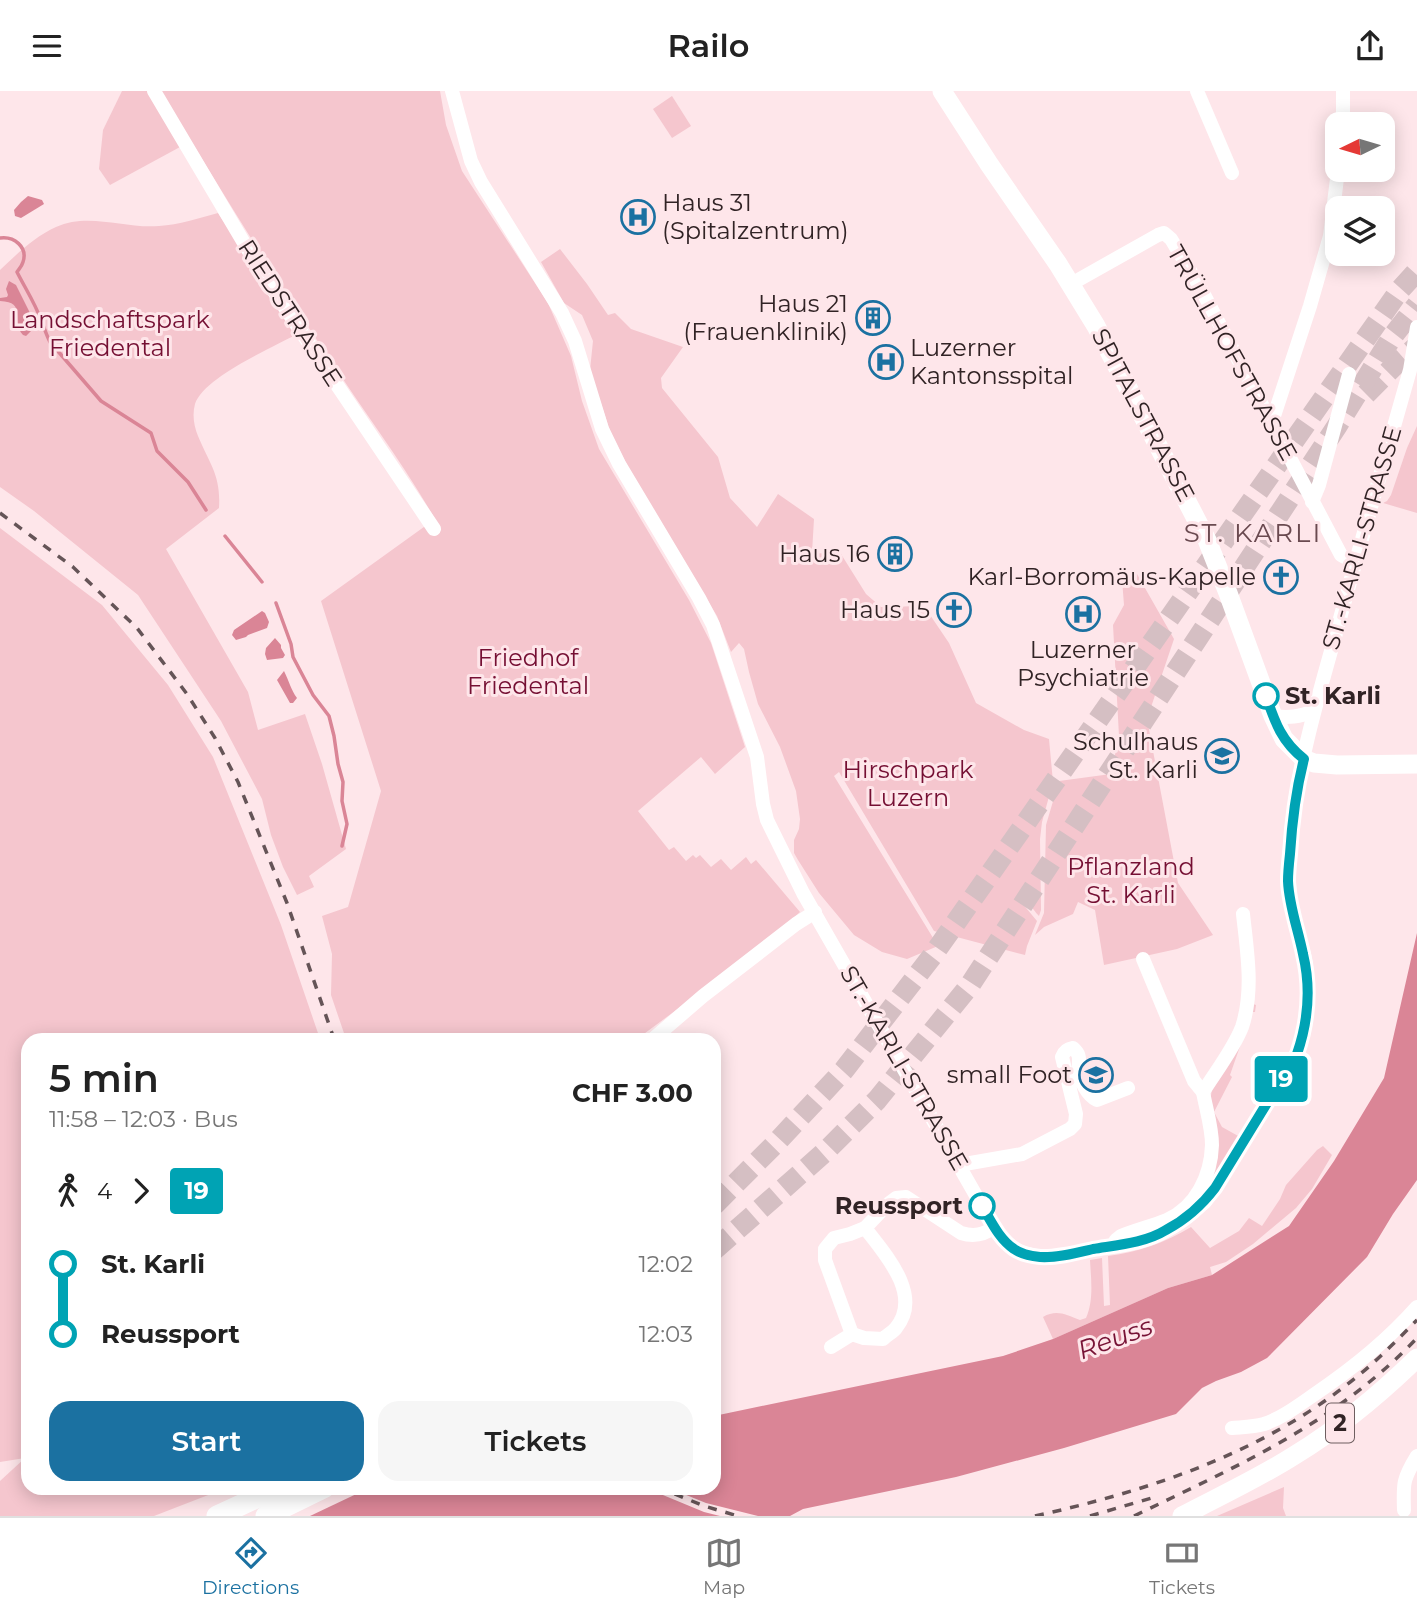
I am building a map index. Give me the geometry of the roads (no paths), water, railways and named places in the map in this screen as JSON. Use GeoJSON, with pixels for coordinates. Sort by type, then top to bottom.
{"type":"FeatureCollection","features":[{"type":"Feature","properties":{"kind":"highway"},"geometry":{"type":"LineString","coordinates":[[217,1516],[263,1495]]}},
{"type":"Feature","properties":{"kind":"highway"},"geometry":{"type":"LineString","coordinates":[[265,1516],[308,1495]]}},
{"type":"Feature","properties":{"kind":"main road","name":"SPITALSTRASSE"},"geometry":{"type":"LineString","coordinates":[[942,91],[1071,284],[1096,326],[1202,530],[1284,739],[1304,759]]}},
{"type":"Feature","properties":{"kind":"main road"},"geometry":{"type":"LineString","coordinates":[[1304,759],[1326,765],[1417,764]]}},
{"type":"Feature","properties":{"kind":"main road","name":"2"},"geometry":{"type":"LineString","coordinates":[[1193,1513],[1320,1439],[1417,1359]]}},
{"type":"Feature","properties":{"kind":"street","name":"RIEDSTRASSE"},"geometry":{"type":"LineString","coordinates":[[154,91],[263,275],[434,529]]}},
{"type":"Feature","properties":{"kind":"street","name":"ST.-KARLI-STRASSE"},"geometry":{"type":"LineString","coordinates":[[452,91],[471,161],[481,182],[562,313],[575,341],[602,429],[619,464],[713,625],[757,757],[763,804],[768,820],[803,893],[994,1227],[1016,1251],[1038,1257],[1054,1257],[1148,1238],[1165,1231],[1205,1202],[1297,1054],[1303,1037],[1308,982],[1288,880],[1297,783],[1314,711],[1410,370],[1417,327]]}},
{"type":"Feature","properties":{"kind":"street"},"geometry":{"type":"LineString","coordinates":[[1196,91],[1232,173]]}},
{"type":"Feature","properties":{"kind":"street"},"geometry":{"type":"LineString","coordinates":[[1343,91],[1343,112]]}},
{"type":"Feature","properties":{"kind":"street"},"geometry":{"type":"LineString","coordinates":[[1272,422],[1330,236],[1337,182]]}},
{"type":"Feature","properties":{"kind":"street","name":"TRÜLLHOFSTRASSE"},"geometry":{"type":"LineString","coordinates":[[1071,284],[1158,235],[1164,233],[1171,239],[1200,287],[1341,555],[1355,563]]}},
{"type":"Feature","properties":{"kind":"street"},"geometry":{"type":"LineString","coordinates":[[1312,502],[1320,485],[1349,374]]}},
{"type":"Feature","properties":{"kind":"street"},"geometry":{"type":"LineString","coordinates":[[1273,716],[1301,717],[1314,711]]}},
{"type":"Feature","properties":{"kind":"street"},"geometry":{"type":"LineString","coordinates":[[660,1033],[703,996],[815,912]]}},
{"type":"Feature","properties":{"kind":"street"},"geometry":{"type":"LineString","coordinates":[[1203,1091],[1230,1050],[1241,1029],[1247,1008],[1248,963],[1244,914]]}},
{"type":"Feature","properties":{"kind":"street"},"geometry":{"type":"LineString","coordinates":[[1110,1246],[1121,1235],[1168,1219],[1188,1207],[1208,1171],[1212,1144],[1203,1091],[1194,1081],[1143,959]]}},
{"type":"Feature","properties":{"kind":"street"},"geometry":{"type":"LineString","coordinates":[[959,1165],[1022,1154],[1070,1129],[1075,1123],[1076,1114],[1062,1057],[1068,1049],[1073,1048],[1079,1053],[1081,1078],[1093,1098],[1097,1100],[1128,1088]]}},
{"type":"Feature","properties":{"kind":"street"},"geometry":{"type":"LineString","coordinates":[[852,1334],[825,1260],[825,1249],[834,1238],[865,1228],[888,1204],[896,1198],[906,1197],[961,1233],[981,1234],[994,1227]]}},
{"type":"Feature","properties":{"kind":"street"},"geometry":{"type":"LineString","coordinates":[[852,1334],[883,1339],[896,1328],[906,1297],[894,1267],[865,1228]]}},
{"type":"Feature","properties":{"kind":"street"},"geometry":{"type":"LineString","coordinates":[[1232,1428],[1268,1422],[1302,1404],[1371,1352],[1417,1307]]}},
{"type":"Feature","properties":{"kind":"street"},"geometry":{"type":"LineString","coordinates":[[831,1347],[852,1334]]}},
{"type":"Feature","properties":{"kind":"street"},"geometry":{"type":"LineString","coordinates":[[1406,1510],[1403,1485],[1417,1456]]}},
{"type":"Feature","properties":{"kind":"water"},"geometry":{"type":"Polygon","coordinates":[[[28,196],[42,200],[44,204],[21,218],[15,216],[14,210],[28,196]]]}},
{"type":"Feature","properties":{"kind":"water"},"geometry":{"type":"Polygon","coordinates":[[[9,281],[16,285],[35,323],[26,336],[19,330],[14,305],[0,301],[0,298],[8,295],[6,289],[9,281]]]}},
{"type":"Feature","properties":{"kind":"water"},"geometry":{"type":"Polygon","coordinates":[[[262,611],[269,622],[267,628],[236,640],[232,635],[234,630],[262,611]]]}},
{"type":"Feature","properties":{"kind":"water"},"geometry":{"type":"Polygon","coordinates":[[[275,638],[285,655],[283,658],[267,660],[266,648],[275,638]]]}},
{"type":"Feature","properties":{"kind":"water"},"geometry":{"type":"Polygon","coordinates":[[[284,671],[297,698],[293,703],[290,703],[277,680],[284,671]]]}},
{"type":"Feature","properties":{"kind":"water","name":"Reuss"},"geometry":{"type":"Polygon","coordinates":[[[1417,933],[1417,1180],[1367,1257],[1267,1358],[1202,1388],[1176,1414],[956,1477],[803,1509],[790,1516],[210,1516],[308,1495],[721,1495],[721,1415],[1003,1356],[1053,1339],[1168,1288],[1212,1275],[1289,1226],[1334,1161],[1384,1078],[1417,933]]]}},
{"type":"Feature","properties":{"kind":"waterway"},"geometry":{"type":"LineString","coordinates":[[0,238],[15,241],[22,247],[24,257],[17,272],[50,342],[101,401],[151,433],[157,451],[188,482],[206,510]]}},
{"type":"Feature","properties":{"kind":"waterway"},"geometry":{"type":"LineString","coordinates":[[225,536],[262,582]]}},
{"type":"Feature","properties":{"kind":"waterway"},"geometry":{"type":"LineString","coordinates":[[276,603],[293,657],[313,695],[329,716],[343,782],[342,801],[347,824],[342,846]]}},
{"type":"Feature","properties":{"kind":"tunnel"},"geometry":{"type":"LineString","coordinates":[[721,1198],[844,1070],[933,955],[1399,291],[1417,271]]}},
{"type":"Feature","properties":{"kind":"tunnel"},"geometry":{"type":"LineString","coordinates":[[721,1244],[826,1151],[877,1100],[970,985],[1337,426],[1392,337],[1417,305]]}},
{"type":"Feature","properties":{"kind":"tunnel"},"geometry":{"type":"LineString","coordinates":[[1366,394],[1417,346]]}},
{"type":"Feature","properties":{"kind":"railway"},"geometry":{"type":"LineString","coordinates":[[0,513],[73,567],[137,628],[187,694],[215,738],[238,782],[287,903],[332,1033]]}},
{"type":"Feature","properties":{"kind":"railway"},"geometry":{"type":"LineString","coordinates":[[1035,1516],[1122,1494],[1206,1465],[1246,1447],[1323,1402],[1367,1369],[1417,1320]]}},
{"type":"Feature","properties":{"kind":"railway"},"geometry":{"type":"LineString","coordinates":[[1134,1516],[1248,1460],[1319,1419],[1386,1368],[1417,1338]]}},
{"type":"Feature","properties":{"kind":"railway"},"geometry":{"type":"LineString","coordinates":[[677,1495],[738,1516]]}},
{"type":"Feature","properties":{"kind":"railway"},"geometry":{"type":"LineString","coordinates":[[1090,1516],[1155,1497]]}},
{"type":"Feature","properties":{"kind":"place","name":"Haus 31 (Spitalzentrum)"},"geometry":{"type":"Point","coordinates":[638,217]}},
{"type":"Feature","properties":{"kind":"place","name":"Haus 21 (Frauenklinik)"},"geometry":{"type":"Point","coordinates":[873,318]}},
{"type":"Feature","properties":{"kind":"place","name":"Luzerner Kantonsspital"},"geometry":{"type":"Point","coordinates":[886,362]}},
{"type":"Feature","properties":{"kind":"place","name":"Haus 16"},"geometry":{"type":"Point","coordinates":[895,554]}},
{"type":"Feature","properties":{"kind":"place","name":"Karl-Borromäus-Kapelle"},"geometry":{"type":"Point","coordinates":[1281,577]}},
{"type":"Feature","properties":{"kind":"place","name":"Haus 15"},"geometry":{"type":"Point","coordinates":[954,610]}},
{"type":"Feature","properties":{"kind":"place","name":"Luzerner Psychiatrie"},"geometry":{"type":"Point","coordinates":[1083,614]}},
{"type":"Feature","properties":{"kind":"place","name":"St. Karli"},"geometry":{"type":"Point","coordinates":[1266,696]}},
{"type":"Feature","properties":{"kind":"place","name":"Schulhaus St. Karli"},"geometry":{"type":"Point","coordinates":[1222,756]}},
{"type":"Feature","properties":{"kind":"place","name":"small Foot"},"geometry":{"type":"Point","coordinates":[1096,1075]}},
{"type":"Feature","properties":{"kind":"place","name":"Reussport"},"geometry":{"type":"Point","coordinates":[982,1206]}},
{"type":"Feature","properties":{"kind":"district","name":"ST. KARLI"},"geometry":{"type":"Point","coordinates":[1253,533]}},
{"type":"Feature","properties":{"kind":"park label","name":"Landschaftspark Friedental"},"geometry":{"type":"Point","coordinates":[110,334]}},
{"type":"Feature","properties":{"kind":"park label","name":"Friedhof Friedental"},"geometry":{"type":"Point","coordinates":[528,672]}},
{"type":"Feature","properties":{"kind":"park label","name":"Hirschpark Luzern"},"geometry":{"type":"Point","coordinates":[908,784]}},
{"type":"Feature","properties":{"kind":"park label","name":"Pflanzland St. Karli"},"geometry":{"type":"Point","coordinates":[1131,881]}}]}
